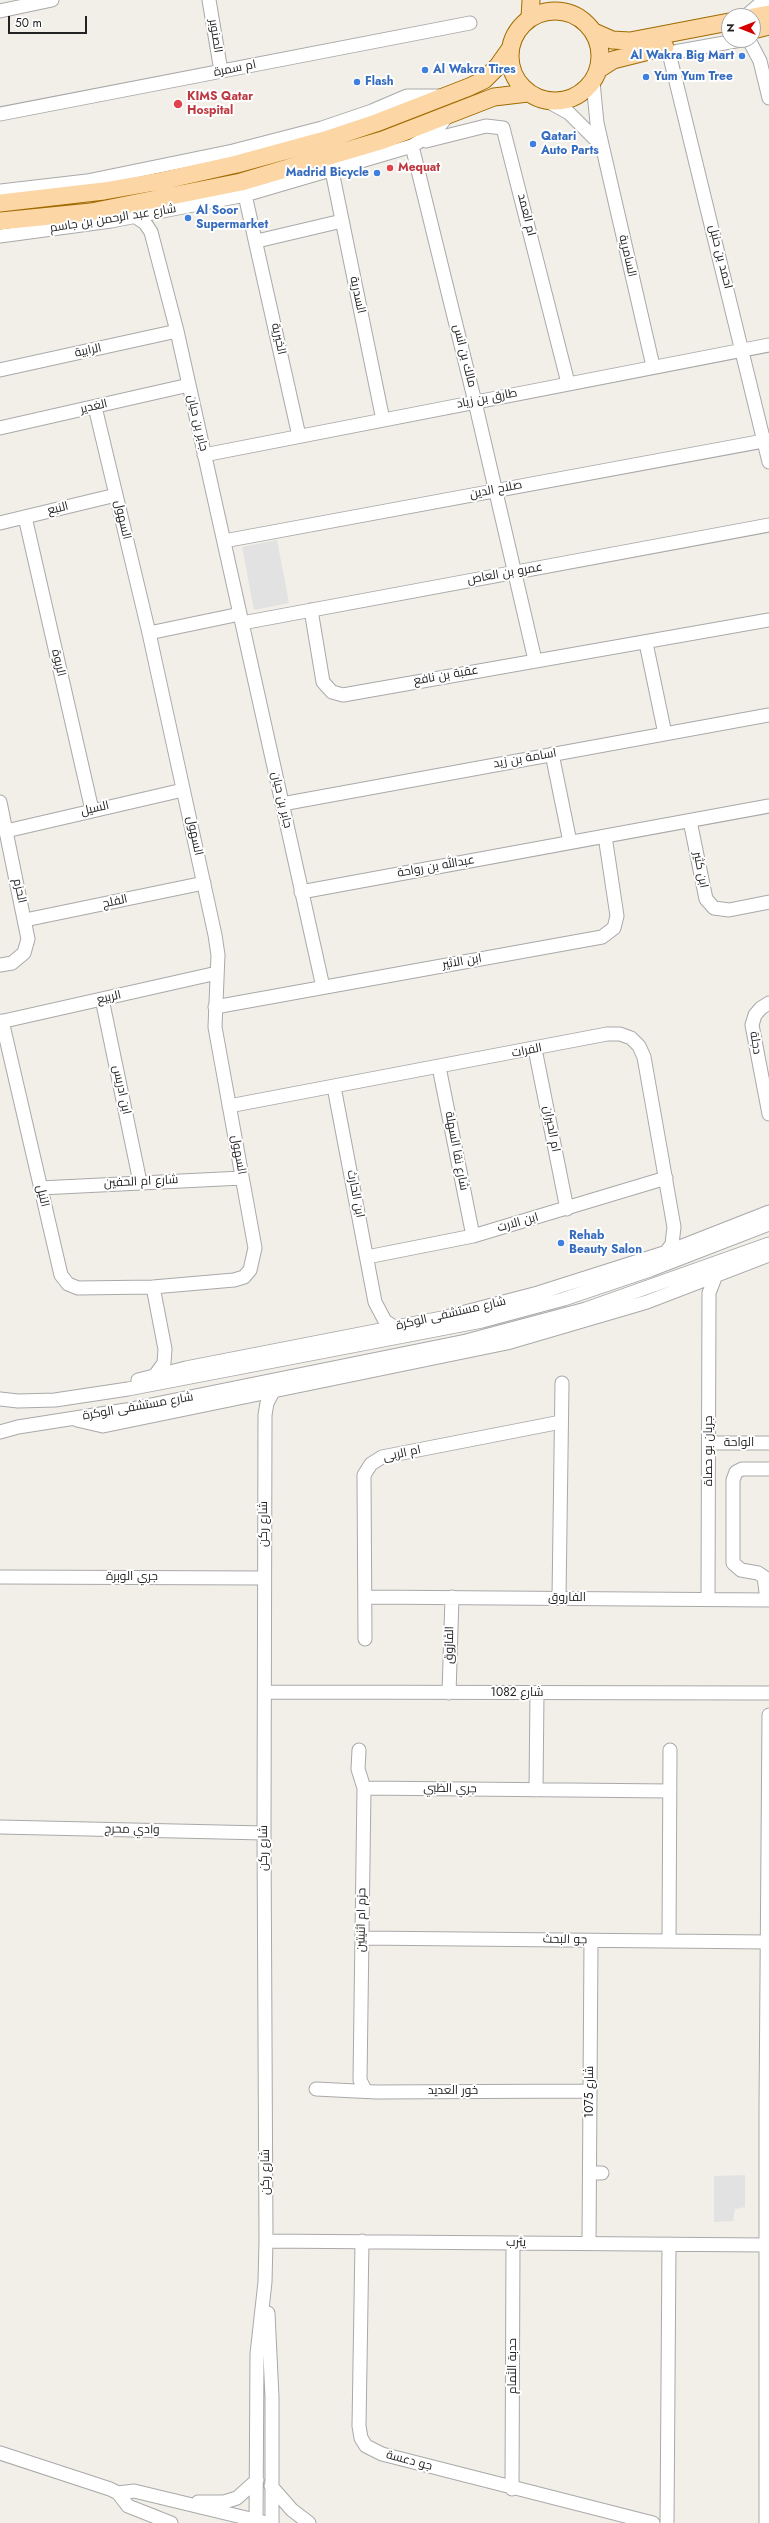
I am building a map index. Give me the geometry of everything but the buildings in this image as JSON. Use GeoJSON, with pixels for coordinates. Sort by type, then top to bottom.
{"type":"FeatureCollection","features":[{"type":"Feature","properties":{"kind":"main road"},"geometry":{"type":"LineString","coordinates":[[530,18],[531,0]]}},
{"type":"Feature","properties":{"kind":"main road"},"geometry":{"type":"LineString","coordinates":[[0,203],[104,191],[161,181],[252,160],[376,123],[484,80],[498,66],[510,49],[517,32],[530,18],[567,7],[588,24],[594,32],[600,50],[596,75]]}},
{"type":"Feature","properties":{"kind":"main road"},"geometry":{"type":"LineString","coordinates":[[594,32],[612,40],[630,41],[721,24]]}},
{"type":"Feature","properties":{"kind":"main road"},"geometry":{"type":"LineString","coordinates":[[510,49],[513,73],[528,93],[549,102],[566,101],[581,94],[596,75],[613,60],[662,51],[721,36]]}},
{"type":"Feature","properties":{"kind":"main road","name":"شارع عبد الرحمن بن جاسم"},"geometry":{"type":"LineString","coordinates":[[0,221],[91,212],[241,182],[329,158],[494,97],[528,93]]}},
{"type":"Feature","properties":{"kind":"main road"},"geometry":{"type":"LineString","coordinates":[[87,180],[104,191]]}},
{"type":"Feature","properties":{"kind":"main road"},"geometry":{"type":"LineString","coordinates":[[91,212],[112,221]]}},
{"type":"Feature","properties":{"kind":"street"},"geometry":{"type":"LineString","coordinates":[[0,11],[52,0]]}},
{"type":"Feature","properties":{"kind":"street","name":"الصنوبر"},"geometry":{"type":"LineString","coordinates":[[210,0],[221,71]]}},
{"type":"Feature","properties":{"kind":"street"},"geometry":{"type":"LineString","coordinates":[[755,8],[760,4],[769,2]]}},
{"type":"Feature","properties":{"kind":"street","name":"ام سمرة"},"geometry":{"type":"LineString","coordinates":[[0,114],[470,23]]}},
{"type":"Feature","properties":{"kind":"street"},"geometry":{"type":"LineString","coordinates":[[662,51],[721,43]]}},
{"type":"Feature","properties":{"kind":"street"},"geometry":{"type":"LineString","coordinates":[[753,48],[760,61],[769,98]]}},
{"type":"Feature","properties":{"kind":"street","name":"احمد بن حنبل"},"geometry":{"type":"LineString","coordinates":[[662,51],[767,440],[769,462]]}},
{"type":"Feature","properties":{"kind":"street","name":"السامرية"},"geometry":{"type":"LineString","coordinates":[[596,75],[597,123],[653,366]]}},
{"type":"Feature","properties":{"kind":"street"},"geometry":{"type":"LineString","coordinates":[[0,191],[87,180],[233,151],[322,128],[372,111],[407,96],[446,96]]}},
{"type":"Feature","properties":{"kind":"street"},"geometry":{"type":"LineString","coordinates":[[549,102],[575,118],[602,145]]}},
{"type":"Feature","properties":{"kind":"street","name":"شارع عبد الرحمن بن جاسم"},"geometry":{"type":"LineString","coordinates":[[0,236],[112,221],[245,195],[332,171],[417,144],[435,132],[446,116]]}},
{"type":"Feature","properties":{"kind":"street","name":"ام العمد"},"geometry":{"type":"LineString","coordinates":[[417,144],[486,126],[503,128],[568,383]]}},
{"type":"Feature","properties":{"kind":"street","name":"مالك بن انس"},"geometry":{"type":"LineString","coordinates":[[417,144],[535,660]]}},
{"type":"Feature","properties":{"kind":"street","name":"السدرية"},"geometry":{"type":"LineString","coordinates":[[332,171],[383,420]]}},
{"type":"Feature","properties":{"kind":"street","name":"الخيرية"},"geometry":{"type":"LineString","coordinates":[[245,195],[299,436]]}},
{"type":"Feature","properties":{"kind":"street"},"geometry":{"type":"LineString","coordinates":[[151,232],[155,220],[164,210]]}},
{"type":"Feature","properties":{"kind":"street","name":"جابر بن حيان"},"geometry":{"type":"LineString","coordinates":[[136,216],[145,223],[151,232],[177,331],[323,987]]}},
{"type":"Feature","properties":{"kind":"street"},"geometry":{"type":"LineString","coordinates":[[256,241],[342,221]]}},
{"type":"Feature","properties":{"kind":"street","name":"الرابية"},"geometry":{"type":"LineString","coordinates":[[0,370],[177,331]]}},
{"type":"Feature","properties":{"kind":"street","name":"طارق بن زياد"},"geometry":{"type":"LineString","coordinates":[[204,455],[653,366],[769,345]]}},
{"type":"Feature","properties":{"kind":"street","name":"الغدير"},"geometry":{"type":"LineString","coordinates":[[0,428],[189,385]]}},
{"type":"Feature","properties":{"kind":"street","name":"السهول"},"geometry":{"type":"LineString","coordinates":[[95,407],[149,633],[204,883],[218,955],[215,1027],[255,1248],[250,1270]]}},
{"type":"Feature","properties":{"kind":"street","name":"صلاح الدين"},"geometry":{"type":"LineString","coordinates":[[224,541],[767,440]]}},
{"type":"Feature","properties":{"kind":"street","name":"النبع"},"geometry":{"type":"LineString","coordinates":[[0,523],[116,495]]}},
{"type":"Feature","properties":{"kind":"street","name":"الربوة"},"geometry":{"type":"LineString","coordinates":[[25,517],[92,810]]}},
{"type":"Feature","properties":{"kind":"street","name":"عمرو بن العاص"},"geometry":{"type":"LineString","coordinates":[[241,618],[311,610],[769,525]]}},
{"type":"Feature","properties":{"kind":"street","name":"عقبة بن نافع"},"geometry":{"type":"LineString","coordinates":[[311,610],[323,682],[332,692],[343,694],[535,660],[646,643],[769,620]]}},
{"type":"Feature","properties":{"kind":"street"},"geometry":{"type":"LineString","coordinates":[[149,633],[241,618]]}},
{"type":"Feature","properties":{"kind":"street"},"geometry":{"type":"LineString","coordinates":[[646,643],[665,734]]}},
{"type":"Feature","properties":{"kind":"street","name":"اسامة بن زيد"},"geometry":{"type":"LineString","coordinates":[[282,804],[769,715]]}},
{"type":"Feature","properties":{"kind":"street"},"geometry":{"type":"LineString","coordinates":[[552,754],[570,842]]}},
{"type":"Feature","properties":{"kind":"street","name":"السيل"},"geometry":{"type":"LineString","coordinates":[[6,831],[184,790]]}},
{"type":"Feature","properties":{"kind":"street","name":"الحزم"},"geometry":{"type":"LineString","coordinates":[[0,802],[28,939],[24,953],[12,963],[0,965]]}},
{"type":"Feature","properties":{"kind":"street","name":"عبدالله بن رواحة"},"geometry":{"type":"LineString","coordinates":[[302,892],[769,806]]}},
{"type":"Feature","properties":{"kind":"street","name":"ابن كثير"},"geometry":{"type":"LineString","coordinates":[[690,821],[706,899],[714,908],[729,910],[769,902]]}},
{"type":"Feature","properties":{"kind":"street","name":"ابن الاثير"},"geometry":{"type":"LineString","coordinates":[[215,1007],[602,937],[614,928],[617,916],[606,836]]}},
{"type":"Feature","properties":{"kind":"street","name":"الفلج"},"geometry":{"type":"LineString","coordinates":[[25,920],[204,883]]}},
{"type":"Feature","properties":{"kind":"street","name":"الربيع"},"geometry":{"type":"LineString","coordinates":[[1,1022],[218,973]]}},
{"type":"Feature","properties":{"kind":"street","name":"ابن ادريس"},"geometry":{"type":"LineString","coordinates":[[102,999],[140,1182]]}},
{"type":"Feature","properties":{"kind":"street","name":"دجلة"},"geometry":{"type":"LineString","coordinates":[[769,1004],[758,1011],[752,1025],[769,1114]]}},
{"type":"Feature","properties":{"kind":"street","name":"النيل"},"geometry":{"type":"LineString","coordinates":[[1,1022],[61,1276],[68,1284],[78,1288],[153,1287],[234,1280],[244,1277],[250,1270]]}},
{"type":"Feature","properties":{"kind":"street","name":"الفرات"},"geometry":{"type":"LineString","coordinates":[[230,1106],[535,1049],[607,1034],[620,1034],[631,1038],[639,1046],[644,1057],[674,1227],[672,1244],[667,1252],[650,1270]]}},
{"type":"Feature","properties":{"kind":"street","name":"ام الحيران"},"geometry":{"type":"LineString","coordinates":[[535,1049],[567,1209]]}},
{"type":"Feature","properties":{"kind":"street","name":"شارع نقا السهلة"},"geometry":{"type":"LineString","coordinates":[[439,1067],[473,1236]]}},
{"type":"Feature","properties":{"kind":"street","name":"ابن الحارث"},"geometry":{"type":"LineString","coordinates":[[334,1087],[378,1312],[393,1327],[412,1334]]}},
{"type":"Feature","properties":{"kind":"street","name":"شارع ام الحفين"},"geometry":{"type":"LineString","coordinates":[[40,1188],[242,1178]]}},
{"type":"Feature","properties":{"kind":"street","name":"ابن الارت"},"geometry":{"type":"LineString","coordinates":[[367,1257],[473,1236],[666,1178]]}},
{"type":"Feature","properties":{"kind":"street","name":"شارع مستشفى الوكرة"},"geometry":{"type":"LineString","coordinates":[[128,1389],[142,1378],[156,1374],[442,1318],[538,1293],[667,1252],[769,1212]]}},
{"type":"Feature","properties":{"kind":"street","name":"شارع مستشفى الوكرة"},"geometry":{"type":"LineString","coordinates":[[0,1399],[18,1401],[55,1400],[128,1389],[489,1319],[564,1299],[650,1270],[769,1224]]}},
{"type":"Feature","properties":{"kind":"street"},"geometry":{"type":"LineString","coordinates":[[674,1227],[687,1238],[698,1241]]}},
{"type":"Feature","properties":{"kind":"street","name":"شارع مستشفى الوكرة"},"geometry":{"type":"LineString","coordinates":[[0,1432],[18,1427],[298,1377],[466,1341],[538,1323],[664,1283],[769,1244]]}},
{"type":"Feature","properties":{"kind":"street","name":"شارع مستشفى الوكرة"},"geometry":{"type":"LineString","coordinates":[[73,1418],[87,1424],[103,1426],[247,1398],[507,1343],[559,1329],[688,1287],[769,1255]]}},
{"type":"Feature","properties":{"kind":"street","name":"جريان بو حصاة"},"geometry":{"type":"LineString","coordinates":[[708,1599],[710,1303],[712,1284],[716,1276]]}},
{"type":"Feature","properties":{"kind":"street"},"geometry":{"type":"LineString","coordinates":[[664,1283],[698,1288],[705,1294],[710,1303]]}},
{"type":"Feature","properties":{"kind":"street"},"geometry":{"type":"LineString","coordinates":[[153,1287],[165,1349],[164,1363],[156,1374]]}},
{"type":"Feature","properties":{"kind":"street","name":"ابن الحارث"},"geometry":{"type":"LineString","coordinates":[[368,1332],[375,1302]]}},
{"type":"Feature","properties":{"kind":"street"},"geometry":{"type":"LineString","coordinates":[[165,1349],[174,1361],[186,1368]]}},
{"type":"Feature","properties":{"kind":"street","name":"شارع مستشفى الوكرة"},"geometry":{"type":"LineString","coordinates":[[273,1392],[298,1377]]}},
{"type":"Feature","properties":{"kind":"street"},"geometry":{"type":"LineString","coordinates":[[559,1598],[562,1383]]}},
{"type":"Feature","properties":{"kind":"street","name":"شارع ركن"},"geometry":{"type":"LineString","coordinates":[[256,2522],[257,2354],[265,2282],[266,2241],[264,1833],[265,1415],[267,1403],[273,1392]]}},
{"type":"Feature","properties":{"kind":"street"},"geometry":{"type":"LineString","coordinates":[[247,1398],[258,1404],[265,1415]]}},
{"type":"Feature","properties":{"kind":"street","name":"ام الربى"},"geometry":{"type":"LineString","coordinates":[[365,1639],[364,1475],[371,1464],[382,1457],[561,1422]]}},
{"type":"Feature","properties":{"kind":"street","name":"الواحة"},"geometry":{"type":"LineString","coordinates":[[709,1443],[769,1443]]}},
{"type":"Feature","properties":{"kind":"street"},"geometry":{"type":"LineString","coordinates":[[768,1600],[764,1577],[758,1573],[741,1570],[733,1563],[733,1480],[736,1472],[742,1469],[769,1469]]}},
{"type":"Feature","properties":{"kind":"street","name":"جري الوبرة"},"geometry":{"type":"LineString","coordinates":[[0,1577],[264,1578]]}},
{"type":"Feature","properties":{"kind":"street","name":"الفاروق"},"geometry":{"type":"LineString","coordinates":[[365,1597],[768,1600]]}},
{"type":"Feature","properties":{"kind":"street","name":"الفَارُوق"},"geometry":{"type":"LineString","coordinates":[[449,1692],[452,1597]]}},
{"type":"Feature","properties":{"kind":"street","name":"شارع 1082"},"geometry":{"type":"LineString","coordinates":[[264,1692],[769,1694]]}},
{"type":"Feature","properties":{"kind":"street"},"geometry":{"type":"LineString","coordinates":[[536,1790],[537,1693]]}},
{"type":"Feature","properties":{"kind":"street"},"geometry":{"type":"LineString","coordinates":[[766,2523],[768,2499],[765,2245],[769,1715]]}},
{"type":"Feature","properties":{"kind":"street","name":"حزم ام اثنيتين"},"geometry":{"type":"LineString","coordinates":[[359,1750],[358,1769],[364,1788],[360,2080],[365,2090]]}},
{"type":"Feature","properties":{"kind":"street"},"geometry":{"type":"LineString","coordinates":[[669,1941],[670,1750]]}},
{"type":"Feature","properties":{"kind":"street","name":"جري الظبي"},"geometry":{"type":"LineString","coordinates":[[364,1788],[670,1791]]}},
{"type":"Feature","properties":{"kind":"street","name":"وادي محرج"},"geometry":{"type":"LineString","coordinates":[[0,1827],[264,1833]]}},
{"type":"Feature","properties":{"kind":"street","name":"جو البحث"},"geometry":{"type":"LineString","coordinates":[[362,1938],[767,1942]]}},
{"type":"Feature","properties":{"kind":"street","name":"شارع 1075"},"geometry":{"type":"LineString","coordinates":[[589,2244],[596,2173],[590,2091],[591,1941]]}},
{"type":"Feature","properties":{"kind":"street","name":"خور العديد"},"geometry":{"type":"LineString","coordinates":[[316,2089],[365,2090],[376,2092],[590,2091]]}},
{"type":"Feature","properties":{"kind":"street","name":"يثرب"},"geometry":{"type":"LineString","coordinates":[[266,2241],[765,2245]]}},
{"type":"Feature","properties":{"kind":"street","name":"جو دعسة"},"geometry":{"type":"LineString","coordinates":[[362,2241],[359,2426],[361,2438],[366,2446],[382,2454],[512,2489],[653,2523]]}},
{"type":"Feature","properties":{"kind":"street","name":"حدبة الثمام"},"geometry":{"type":"LineString","coordinates":[[512,2489],[513,2243]]}},
{"type":"Feature","properties":{"kind":"street"},"geometry":{"type":"LineString","coordinates":[[667,2523],[669,2244]]}},
{"type":"Feature","properties":{"kind":"street","name":"شارع ركن"},"geometry":{"type":"LineString","coordinates":[[265,2282],[272,2389],[271,2523]]}},
{"type":"Feature","properties":{"kind":"street"},"geometry":{"type":"LineString","coordinates":[[0,2453],[118,2493],[134,2491],[256,2522],[271,2523]]}},
{"type":"Feature","properties":{"kind":"street"},"geometry":{"type":"LineString","coordinates":[[179,2503],[224,2502],[237,2498],[257,2480]]}},
{"type":"Feature","properties":{"kind":"street"},"geometry":{"type":"LineString","coordinates":[[271,2486],[292,2510],[309,2523]]}},
{"type":"Feature","properties":{"kind":"street"},"geometry":{"type":"LineString","coordinates":[[118,2493],[128,2506],[171,2523]]}},
{"type":"Feature","properties":{"kind":"shaded area"},"geometry":{"type":"Polygon","coordinates":[[[277,540],[289,603],[254,610],[242,547],[277,540]]]}},
{"type":"Feature","properties":{"kind":"shaded area"},"geometry":{"type":"Polygon","coordinates":[[[745,2175],[745,2207],[735,2209],[733,2221],[714,2222],[714,2176],[745,2175]]]}},
{"type":"Feature","properties":{"kind":"place","name":"Al Wakra Big Mart"},"geometry":{"type":"Point","coordinates":[742,56]}},
{"type":"Feature","properties":{"kind":"place","name":"Al Wakra Tires"},"geometry":{"type":"Point","coordinates":[425,70]}},
{"type":"Feature","properties":{"kind":"place","name":"Yum Yum Tree"},"geometry":{"type":"Point","coordinates":[646,77]}},
{"type":"Feature","properties":{"kind":"place","name":"Flash"},"geometry":{"type":"Point","coordinates":[357,82]}},
{"type":"Feature","properties":{"kind":"place","name":"KIMS Qatar Hospital"},"geometry":{"type":"Point","coordinates":[178,104]}},
{"type":"Feature","properties":{"kind":"place","name":"Qatari Auto Parts"},"geometry":{"type":"Point","coordinates":[533,144]}},
{"type":"Feature","properties":{"kind":"place","name":"Mequat"},"geometry":{"type":"Point","coordinates":[390,168]}},
{"type":"Feature","properties":{"kind":"place","name":"Madrid Bicycle"},"geometry":{"type":"Point","coordinates":[377,173]}},
{"type":"Feature","properties":{"kind":"place","name":"Al Soor Supermarket"},"geometry":{"type":"Point","coordinates":[188,218]}},
{"type":"Feature","properties":{"kind":"place","name":"Rehab Beauty Salon"},"geometry":{"type":"Point","coordinates":[561,1243]}}]}
